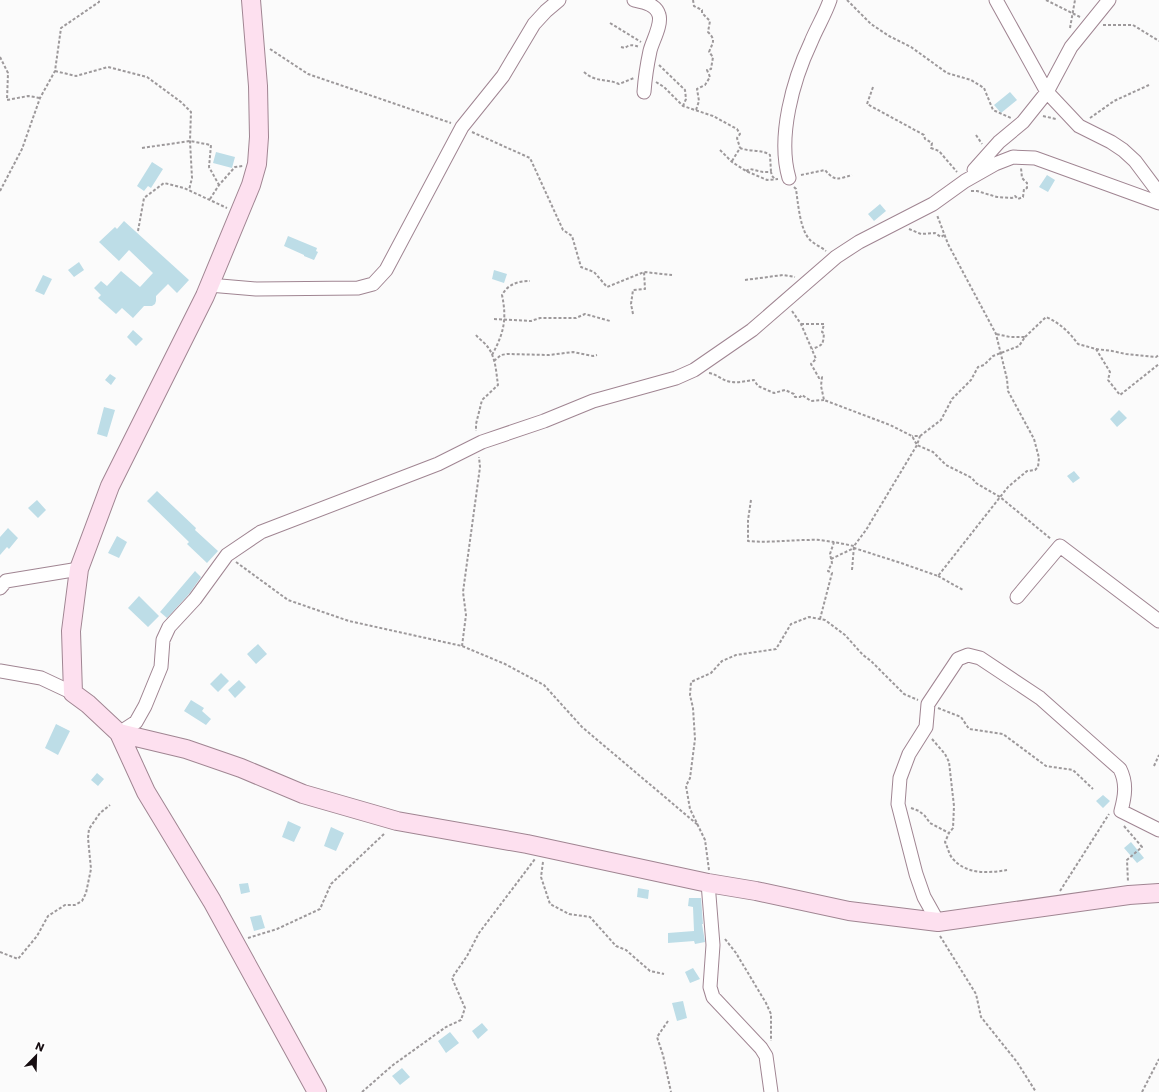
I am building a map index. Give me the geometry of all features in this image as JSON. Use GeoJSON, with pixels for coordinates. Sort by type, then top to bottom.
{"type":"FeatureCollection","features":[{"type":"Feature","properties":{"kind":"street"},"geometry":{"type":"LineString","coordinates":[[73,693],[71,631],[79,569],[110,486],[209,285],[251,185],[257,164],[259,137],[258,86],[251,0]]}},
{"type":"Feature","properties":{"kind":"street"},"geometry":{"type":"LineString","coordinates":[[209,285],[256,289],[358,288],[373,284],[386,270],[462,127],[503,76],[534,24],[559,0]]}},
{"type":"Feature","properties":{"kind":"street"},"geometry":{"type":"LineString","coordinates":[[634,0],[645,2],[653,7],[659,15],[658,29],[650,51],[644,92]]}},
{"type":"Feature","properties":{"kind":"street"},"geometry":{"type":"LineString","coordinates":[[789,178],[786,170],[784,144],[789,110],[800,67],[811,41],[825,15],[830,0]]}},
{"type":"Feature","properties":{"kind":"street"},"geometry":{"type":"LineString","coordinates":[[996,0],[1047,92],[1079,126],[1111,142],[1123,150],[1135,161],[1159,193]]}},
{"type":"Feature","properties":{"kind":"street"},"geometry":{"type":"LineString","coordinates":[[119,733],[136,722],[145,706],[161,667],[163,640],[169,628],[195,599],[227,556],[261,532],[438,464],[482,442],[544,421],[594,401],[676,378],[694,370],[752,330],[836,257],[859,242],[933,204],[965,180],[1000,142],[1023,122],[1047,92],[1071,47],[1109,0]]}},
{"type":"Feature","properties":{"kind":"street"},"geometry":{"type":"LineString","coordinates":[[965,180],[1013,156],[1035,158],[1159,203]]}},
{"type":"Feature","properties":{"kind":"street"},"geometry":{"type":"LineString","coordinates":[[1017,597],[1060,546],[1159,621]]}},
{"type":"Feature","properties":{"kind":"street"},"geometry":{"type":"LineString","coordinates":[[2,581],[79,569]]}},
{"type":"Feature","properties":{"kind":"street"},"geometry":{"type":"LineString","coordinates":[[936,922],[924,897],[916,874],[898,804],[900,778],[909,754],[926,727],[928,704],[958,659],[968,655],[980,658],[1040,698],[1120,770],[1124,778],[1125,786],[1121,811],[1159,830]]}},
{"type":"Feature","properties":{"kind":"street"},"geometry":{"type":"LineString","coordinates":[[1,669],[41,678],[73,693],[88,704],[119,733],[146,792],[212,901],[317,1092]]}},
{"type":"Feature","properties":{"kind":"street"},"geometry":{"type":"LineString","coordinates":[[119,733],[186,749],[241,768],[303,794],[397,821],[544,847],[708,883],[756,891],[850,911],[936,922],[1129,895],[1159,893]]}},
{"type":"Feature","properties":{"kind":"street"},"geometry":{"type":"LineString","coordinates":[[708,883],[713,945],[710,987],[713,996],[762,1048],[766,1056],[771,1092]]}},
{"type":"Feature","properties":{"kind":"path"},"geometry":{"type":"LineString","coordinates":[[0,191],[22,150],[40,98],[54,72],[61,28],[99,0]]}},
{"type":"Feature","properties":{"kind":"path"},"geometry":{"type":"LineString","coordinates":[[693,0],[694,6],[702,10],[702,13],[710,21],[708,32],[713,37],[714,41],[709,52],[713,57],[711,69],[707,70],[710,78],[705,85],[697,89],[699,101],[696,110]]}},
{"type":"Feature","properties":{"kind":"path"},"geometry":{"type":"LineString","coordinates":[[847,0],[870,24],[911,47],[947,73],[972,80],[984,88],[993,110],[1023,122]]}},
{"type":"Feature","properties":{"kind":"path"},"geometry":{"type":"LineString","coordinates":[[1071,47],[1070,26],[1075,0]]}},
{"type":"Feature","properties":{"kind":"path"},"geometry":{"type":"LineString","coordinates":[[610,23],[645,44],[650,51]]}},
{"type":"Feature","properties":{"kind":"path"},"geometry":{"type":"LineString","coordinates":[[254,38],[308,74],[462,127],[530,158],[563,230],[572,236],[581,267],[594,272],[607,288],[644,272],[672,275]]}},
{"type":"Feature","properties":{"kind":"path"},"geometry":{"type":"LineString","coordinates":[[0,57],[8,73],[7,100],[28,96],[40,98]]}},
{"type":"Feature","properties":{"kind":"path"},"geometry":{"type":"LineString","coordinates":[[54,72],[76,76],[108,67],[147,76],[182,102],[191,112],[190,141],[192,178],[188,190]]}},
{"type":"Feature","properties":{"kind":"path"},"geometry":{"type":"LineString","coordinates":[[873,87],[867,104],[924,135],[925,139],[932,143],[931,148],[939,151],[965,180]]}},
{"type":"Feature","properties":{"kind":"path"},"geometry":{"type":"LineString","coordinates":[[713,116],[737,129],[740,134],[737,138],[740,148],[732,162]]}},
{"type":"Feature","properties":{"kind":"path"},"geometry":{"type":"LineString","coordinates":[[142,148],[190,141],[211,144],[209,167],[219,184]]}},
{"type":"Feature","properties":{"kind":"path"},"geometry":{"type":"LineString","coordinates":[[740,148],[749,151],[766,152],[770,155],[772,176],[776,179]]}},
{"type":"Feature","properties":{"kind":"path"},"geometry":{"type":"LineString","coordinates":[[720,150],[732,162],[746,172],[767,180],[789,178],[825,170],[831,178],[835,180],[852,175]]}},
{"type":"Feature","properties":{"kind":"path"},"geometry":{"type":"LineString","coordinates":[[952,191],[977,191],[997,197],[1012,198],[1015,196],[1018,199],[1023,197],[1024,189],[1027,188],[1027,182],[1022,178],[1021,168],[1013,156]]}},
{"type":"Feature","properties":{"kind":"path"},"geometry":{"type":"LineString","coordinates":[[210,199],[219,184],[235,167],[257,164]]}},
{"type":"Feature","properties":{"kind":"path"},"geometry":{"type":"LineString","coordinates":[[746,172],[750,169],[771,172]]}},
{"type":"Feature","properties":{"kind":"path"},"geometry":{"type":"LineString","coordinates":[[789,178],[796,189],[800,216],[807,234],[811,240],[836,257]]}},
{"type":"Feature","properties":{"kind":"path"},"geometry":{"type":"LineString","coordinates":[[138,231],[144,198],[164,183],[184,188],[210,199],[226,208],[240,209]]}},
{"type":"Feature","properties":{"kind":"path"},"geometry":{"type":"LineString","coordinates":[[933,204],[948,244],[996,334],[1007,379],[1008,391],[1034,439],[1039,458],[1038,467],[1035,470],[1027,471],[1008,487],[938,576]]}},
{"type":"Feature","properties":{"kind":"path"},"geometry":{"type":"LineString","coordinates":[[894,224],[921,234],[935,233],[941,237],[944,235]]}},
{"type":"Feature","properties":{"kind":"path"},"geometry":{"type":"LineString","coordinates":[[633,314],[631,304],[633,290],[645,289],[644,272]]}},
{"type":"Feature","properties":{"kind":"path"},"geometry":{"type":"LineString","coordinates":[[745,280],[783,275],[802,278],[807,281]]}},
{"type":"Feature","properties":{"kind":"path"},"geometry":{"type":"LineString","coordinates":[[492,355],[502,334],[502,324],[505,320],[502,295],[506,289],[517,281],[530,281]]}},
{"type":"Feature","properties":{"kind":"path"},"geometry":{"type":"LineString","coordinates":[[792,294],[791,310],[801,324],[816,359],[811,364],[819,378],[822,376],[821,386],[824,400]]}},
{"type":"Feature","properties":{"kind":"path"},"geometry":{"type":"LineString","coordinates":[[494,319],[530,321],[540,318],[576,318],[585,314],[610,320]]}},
{"type":"Feature","properties":{"kind":"path"},"geometry":{"type":"LineString","coordinates":[[832,559],[854,547],[866,530],[917,444],[920,436],[941,420],[952,399],[971,380],[978,367],[984,365],[993,356],[1000,352],[1019,346],[1025,337],[1046,317],[1057,322],[1071,334],[1078,344],[1096,349],[1126,354],[1156,357],[1159,355]]}},
{"type":"Feature","properties":{"kind":"path"},"geometry":{"type":"LineString","coordinates":[[801,324],[824,324],[822,332],[824,333],[823,343],[821,346],[812,349]]}},
{"type":"Feature","properties":{"kind":"path"},"geometry":{"type":"LineString","coordinates":[[996,334],[1010,337],[1025,337]]}},
{"type":"Feature","properties":{"kind":"path"},"geometry":{"type":"LineString","coordinates":[[476,335],[486,344],[492,355],[498,385],[482,400],[476,424],[476,433],[482,442]]}},
{"type":"Feature","properties":{"kind":"path"},"geometry":{"type":"LineString","coordinates":[[1096,349],[1110,372],[1108,380],[1120,395],[1159,364]]}},
{"type":"Feature","properties":{"kind":"path"},"geometry":{"type":"LineString","coordinates":[[494,361],[502,355],[507,354],[549,356],[573,352],[593,356],[597,355]]}},
{"type":"Feature","properties":{"kind":"path"},"geometry":{"type":"LineString","coordinates":[[694,370],[696,372],[713,374],[728,381],[740,382],[754,380],[758,386],[774,393],[785,390],[794,394],[795,397],[800,397],[802,395],[811,401],[824,400],[890,425],[912,436],[920,436]]}},
{"type":"Feature","properties":{"kind":"path"},"geometry":{"type":"LineString","coordinates":[[912,436],[917,444],[933,452],[946,465],[972,478],[976,483],[1000,497],[1060,546]]}},
{"type":"Feature","properties":{"kind":"path"},"geometry":{"type":"LineString","coordinates":[[462,646],[466,615],[463,592],[480,467],[478,456],[468,450]]}},
{"type":"Feature","properties":{"kind":"path"},"geometry":{"type":"LineString","coordinates":[[751,500],[748,520],[748,541],[767,543],[778,541],[811,540],[834,542],[854,547],[938,576],[963,590]]}},
{"type":"Feature","properties":{"kind":"path"},"geometry":{"type":"LineString","coordinates":[[820,619],[832,574],[828,571],[832,563],[830,554],[834,542]]}},
{"type":"Feature","properties":{"kind":"path"},"geometry":{"type":"LineString","coordinates":[[852,570],[854,547]]}},
{"type":"Feature","properties":{"kind":"path"},"geometry":{"type":"LineString","coordinates":[[227,556],[288,600],[349,621],[462,646],[505,664],[544,685],[582,727],[699,825]]}},
{"type":"Feature","properties":{"kind":"path"},"geometry":{"type":"LineString","coordinates":[[708,883],[710,874],[705,840],[690,808],[686,786],[690,778],[695,739],[694,708],[690,695],[691,682],[711,673],[722,661],[736,655],[776,649],[792,624],[809,617],[825,620],[845,635],[863,655],[871,660],[904,694],[961,716],[969,729],[1003,734],[1046,766],[1073,770],[1093,789]]}},
{"type":"Feature","properties":{"kind":"path"},"geometry":{"type":"LineString","coordinates":[[926,727],[932,739],[945,754],[949,762],[954,806],[953,828],[945,842],[952,858],[960,866],[975,872],[1007,870]]}},
{"type":"Feature","properties":{"kind":"path"},"geometry":{"type":"LineString","coordinates":[[1154,766],[1159,755]]}},
{"type":"Feature","properties":{"kind":"path"},"geometry":{"type":"LineString","coordinates":[[898,804],[919,811],[930,823],[949,833]]}},
{"type":"Feature","properties":{"kind":"path"},"geometry":{"type":"LineString","coordinates":[[0,952],[18,959],[37,936],[48,916],[66,905],[75,905],[82,900],[86,893],[91,869],[88,838],[89,829],[100,813],[110,805]]}},
{"type":"Feature","properties":{"kind":"path"},"geometry":{"type":"LineString","coordinates":[[1050,906],[1110,813]]}},
{"type":"Feature","properties":{"kind":"path"},"geometry":{"type":"LineString","coordinates":[[234,942],[277,929],[320,909],[331,884],[397,821]]}},
{"type":"Feature","properties":{"kind":"path"},"geometry":{"type":"LineString","coordinates":[[1121,824],[1142,847],[1127,860],[1129,895]]}},
{"type":"Feature","properties":{"kind":"path"},"geometry":{"type":"LineString","coordinates":[[544,847],[541,877],[550,904],[569,914],[590,917],[616,946],[626,950],[650,971],[664,974]]}},
{"type":"Feature","properties":{"kind":"path"},"geometry":{"type":"LineString","coordinates":[[362,1092],[393,1066],[446,1026],[461,1020],[465,1008],[452,978],[467,956],[479,933],[544,847]]}},
{"type":"Feature","properties":{"kind":"path"},"geometry":{"type":"LineString","coordinates":[[936,922],[942,940],[976,994],[981,1017],[1017,1062],[1036,1092]]}},
{"type":"Feature","properties":{"kind":"path"},"geometry":{"type":"LineString","coordinates":[[712,925],[736,953],[766,1003],[771,1014],[770,1046]]}},
{"type":"Feature","properties":{"kind":"path"},"geometry":{"type":"LineString","coordinates":[[668,1021],[657,1037],[663,1055],[671,1092]]}},
{"type":"Feature","properties":{"kind":"path"},"geometry":{"type":"LineString","coordinates":[[1142,1092],[1159,1059]]}},
{"type":"Feature","properties":{"kind":"building"},"geometry":{"type":"Polygon","coordinates":[[[1010,92],[1017,100],[1001,113],[994,105],[1010,92]]]}},
{"type":"Feature","properties":{"kind":"building"},"geometry":{"type":"Polygon","coordinates":[[[216,152],[235,157],[232,168],[213,163],[216,152]]]}},
{"type":"Feature","properties":{"kind":"building"},"geometry":{"type":"Polygon","coordinates":[[[152,162],[163,169],[151,188],[148,186],[144,191],[137,186],[152,162]]]}},
{"type":"Feature","properties":{"kind":"building"},"geometry":{"type":"Polygon","coordinates":[[[1047,175],[1055,180],[1048,192],[1039,187],[1047,175]]]}},
{"type":"Feature","properties":{"kind":"building"},"geometry":{"type":"Polygon","coordinates":[[[880,204],[886,211],[874,221],[868,214],[880,204]]]}},
{"type":"Feature","properties":{"kind":"building"},"geometry":{"type":"Polygon","coordinates":[[[124,221],[189,280],[177,293],[168,284],[156,296],[155,304],[152,306],[144,306],[133,318],[122,308],[116,314],[98,298],[101,295],[94,288],[101,281],[107,286],[121,271],[140,287],[153,273],[129,250],[119,261],[99,242],[115,227],[117,229],[124,221]]]}},
{"type":"Feature","properties":{"kind":"building"},"geometry":{"type":"Polygon","coordinates":[[[288,236],[317,248],[316,251],[318,252],[314,260],[284,246],[288,236]]]}},
{"type":"Feature","properties":{"kind":"building"},"geometry":{"type":"Polygon","coordinates":[[[79,262],[84,270],[74,277],[68,270],[79,262]]]}},
{"type":"Feature","properties":{"kind":"building"},"geometry":{"type":"Polygon","coordinates":[[[494,270],[507,274],[504,283],[492,279],[494,270]]]}},
{"type":"Feature","properties":{"kind":"building"},"geometry":{"type":"Polygon","coordinates":[[[43,275],[52,279],[44,295],[35,291],[43,275]]]}},
{"type":"Feature","properties":{"kind":"building"},"geometry":{"type":"Polygon","coordinates":[[[133,330],[143,339],[136,346],[127,337],[133,330]]]}},
{"type":"Feature","properties":{"kind":"building"},"geometry":{"type":"Polygon","coordinates":[[[110,374],[116,378],[111,385],[105,380],[110,374]]]}},
{"type":"Feature","properties":{"kind":"building"},"geometry":{"type":"Polygon","coordinates":[[[104,407],[115,410],[107,437],[97,434],[104,407]]]}},
{"type":"Feature","properties":{"kind":"building"},"geometry":{"type":"Polygon","coordinates":[[[1119,410],[1127,418],[1117,427],[1110,419],[1119,410]]]}},
{"type":"Feature","properties":{"kind":"building"},"geometry":{"type":"Polygon","coordinates":[[[1074,471],[1080,478],[1073,483],[1067,476],[1074,471]]]}},
{"type":"Feature","properties":{"kind":"building"},"geometry":{"type":"Polygon","coordinates":[[[157,491],[218,551],[207,563],[187,544],[189,542],[147,501],[157,491]]]}},
{"type":"Feature","properties":{"kind":"building"},"geometry":{"type":"Polygon","coordinates":[[[37,500],[46,510],[38,518],[28,508],[37,500]]]}},
{"type":"Feature","properties":{"kind":"building"},"geometry":{"type":"Polygon","coordinates":[[[8,528],[18,538],[9,549],[7,547],[0,555],[0,537],[8,528]]]}},
{"type":"Feature","properties":{"kind":"building"},"geometry":{"type":"Polygon","coordinates":[[[117,536],[127,542],[119,558],[108,553],[117,536]]]}},
{"type":"Feature","properties":{"kind":"building"},"geometry":{"type":"Polygon","coordinates":[[[195,571],[201,577],[189,594],[167,618],[160,612],[195,571]]]}},
{"type":"Feature","properties":{"kind":"building"},"geometry":{"type":"Polygon","coordinates":[[[139,596],[159,616],[148,627],[128,608],[139,596]]]}},
{"type":"Feature","properties":{"kind":"building"},"geometry":{"type":"Polygon","coordinates":[[[258,644],[267,654],[256,664],[247,654],[258,644]]]}},
{"type":"Feature","properties":{"kind":"building"},"geometry":{"type":"Polygon","coordinates":[[[221,673],[229,681],[218,692],[210,684],[221,673]]]}},
{"type":"Feature","properties":{"kind":"building"},"geometry":{"type":"Polygon","coordinates":[[[239,680],[246,687],[235,698],[228,690],[239,680]]]}},
{"type":"Feature","properties":{"kind":"building"},"geometry":{"type":"Polygon","coordinates":[[[191,700],[204,708],[202,711],[211,719],[206,725],[184,711],[191,700]]]}},
{"type":"Feature","properties":{"kind":"building"},"geometry":{"type":"Polygon","coordinates":[[[56,724],[70,731],[58,755],[45,748],[56,724]]]}},
{"type":"Feature","properties":{"kind":"building"},"geometry":{"type":"Polygon","coordinates":[[[97,773],[104,779],[98,786],[91,780],[97,773]]]}},
{"type":"Feature","properties":{"kind":"building"},"geometry":{"type":"Polygon","coordinates":[[[1103,795],[1110,801],[1103,808],[1096,801],[1103,795]]]}},
{"type":"Feature","properties":{"kind":"building"},"geometry":{"type":"Polygon","coordinates":[[[288,821],[301,827],[294,842],[282,837],[288,821]]]}},
{"type":"Feature","properties":{"kind":"building"},"geometry":{"type":"Polygon","coordinates":[[[331,827],[344,833],[336,851],[324,846],[331,827]]]}},
{"type":"Feature","properties":{"kind":"building"},"geometry":{"type":"Polygon","coordinates":[[[1131,842],[1144,858],[1137,863],[1124,848],[1131,842]]]}},
{"type":"Feature","properties":{"kind":"building"},"geometry":{"type":"Polygon","coordinates":[[[248,883],[250,892],[241,894],[239,884],[248,883]]]}},
{"type":"Feature","properties":{"kind":"building"},"geometry":{"type":"Polygon","coordinates":[[[638,888],[649,890],[648,899],[637,897],[638,888]]]}},
{"type":"Feature","properties":{"kind":"building"},"geometry":{"type":"Polygon","coordinates":[[[689,898],[701,898],[702,924],[705,942],[695,944],[694,941],[668,943],[668,933],[694,931],[693,907],[688,906],[689,898]]]}},
{"type":"Feature","properties":{"kind":"building"},"geometry":{"type":"Polygon","coordinates":[[[261,915],[265,928],[254,931],[250,917],[261,915]]]}},
{"type":"Feature","properties":{"kind":"building"},"geometry":{"type":"Polygon","coordinates":[[[693,968],[700,979],[690,983],[685,972],[693,968]]]}},
{"type":"Feature","properties":{"kind":"building"},"geometry":{"type":"Polygon","coordinates":[[[683,1001],[687,1018],[677,1021],[672,1003],[683,1001]]]}},
{"type":"Feature","properties":{"kind":"building"},"geometry":{"type":"Polygon","coordinates":[[[482,1023],[488,1030],[478,1039],[472,1031],[482,1023]]]}},
{"type":"Feature","properties":{"kind":"building"},"geometry":{"type":"Polygon","coordinates":[[[450,1032],[459,1043],[446,1053],[438,1041],[450,1032]]]}},
{"type":"Feature","properties":{"kind":"building"},"geometry":{"type":"Polygon","coordinates":[[[402,1068],[410,1077],[400,1085],[392,1076],[402,1068]]]}}]}
